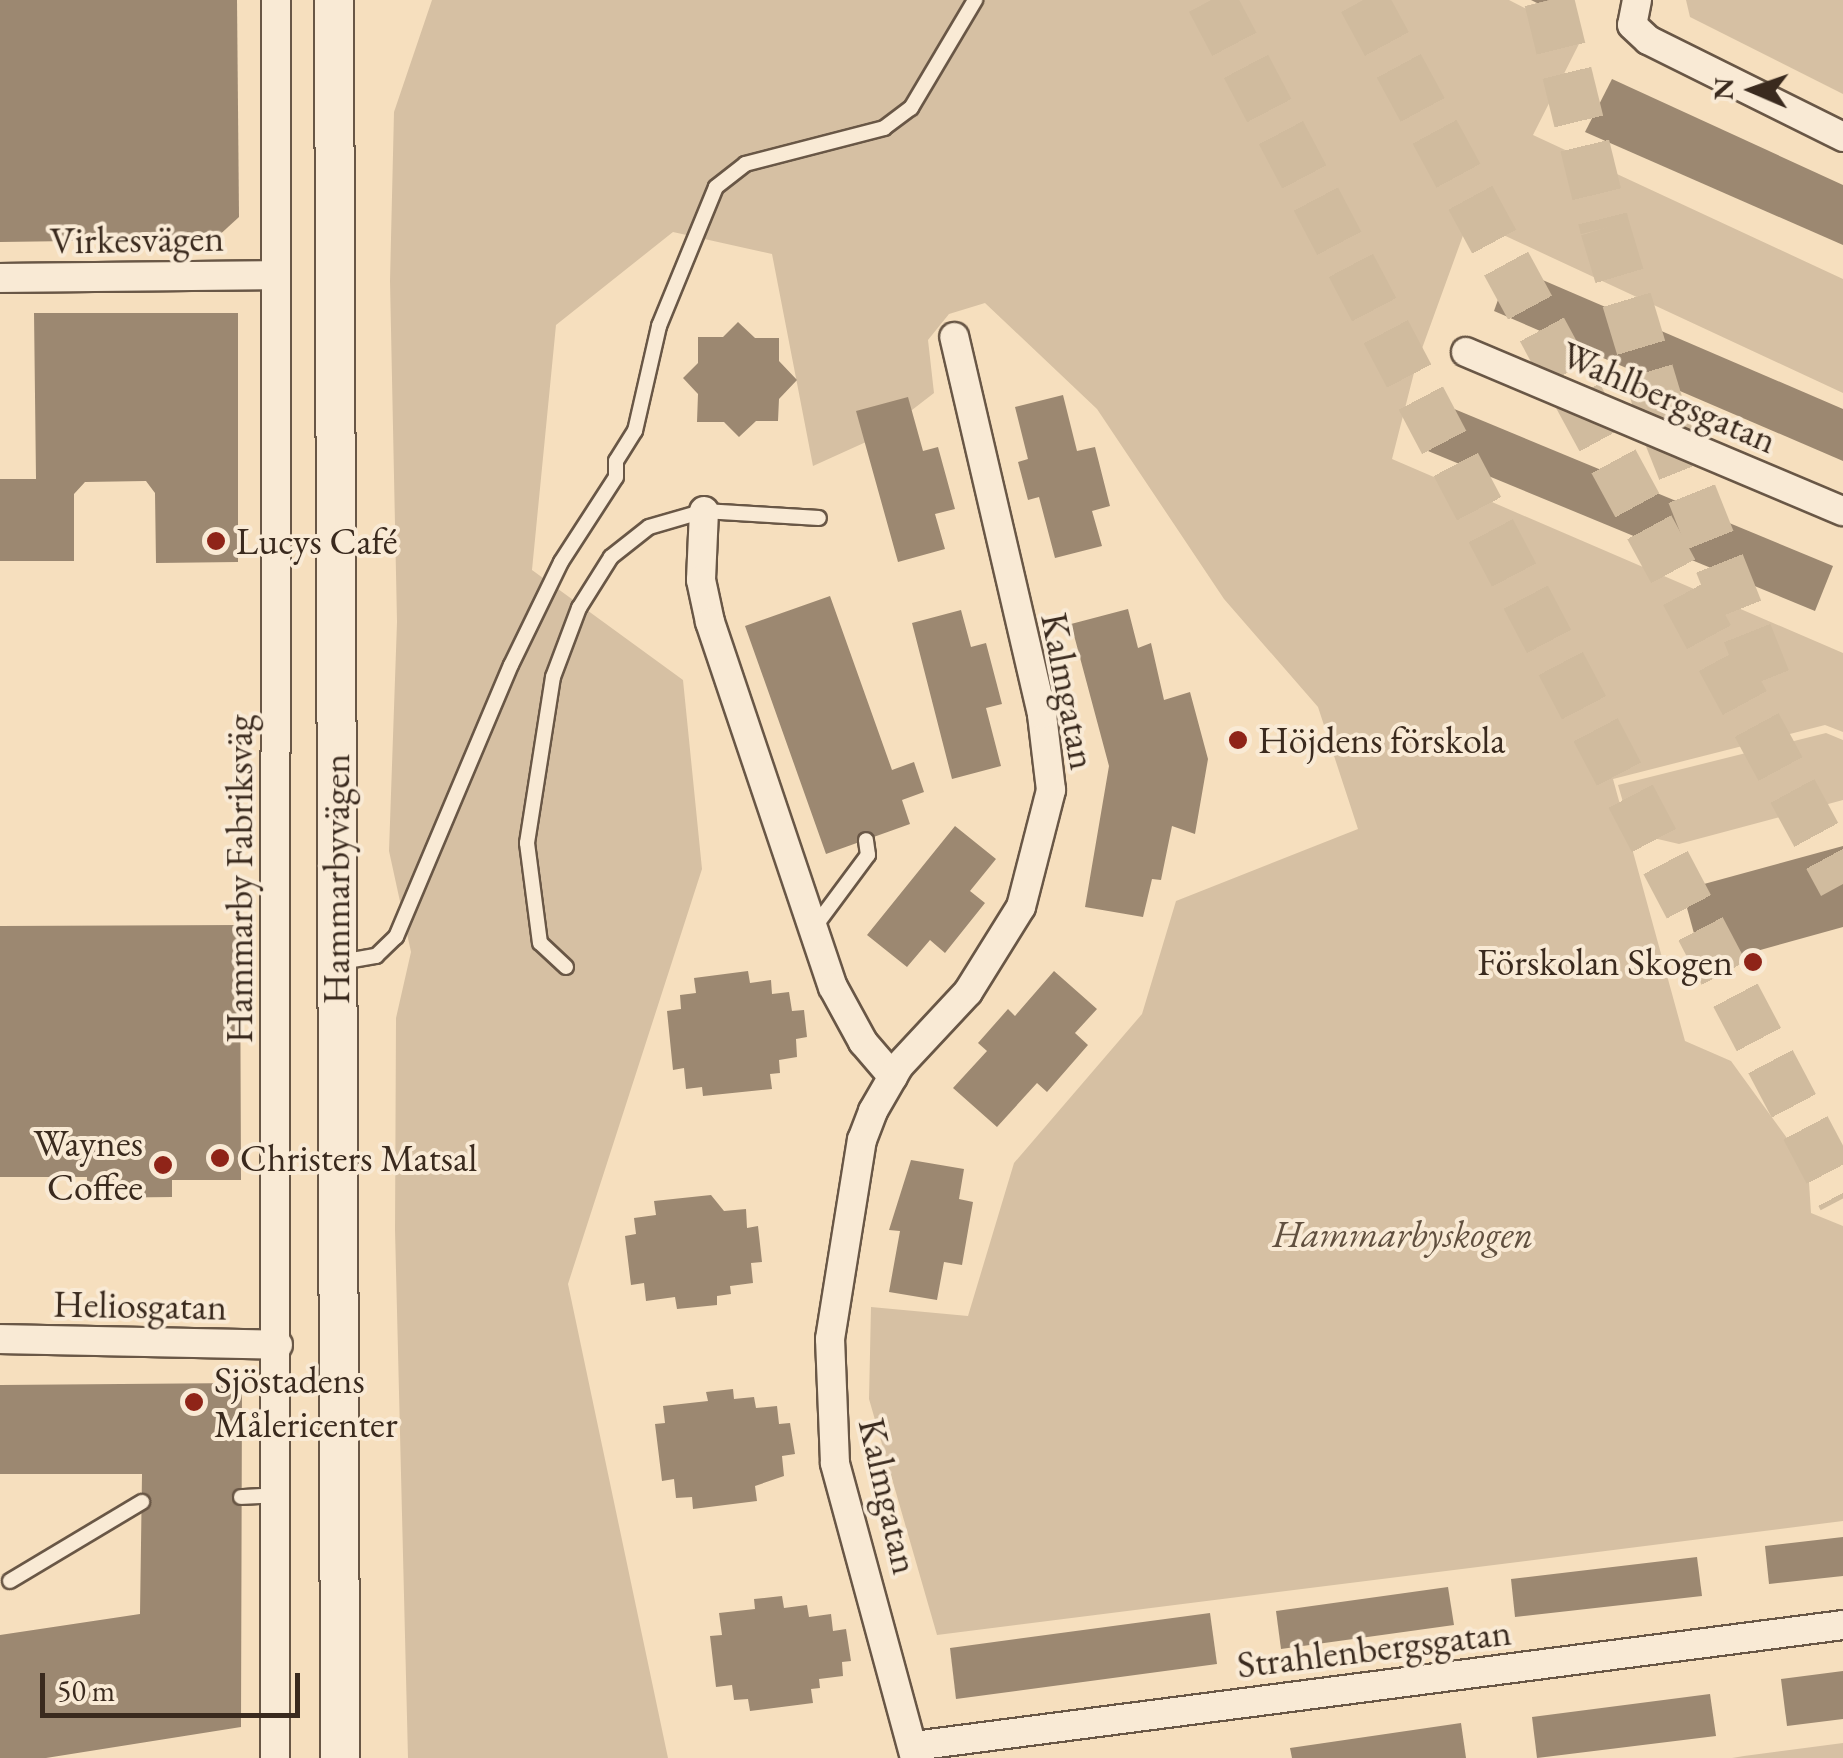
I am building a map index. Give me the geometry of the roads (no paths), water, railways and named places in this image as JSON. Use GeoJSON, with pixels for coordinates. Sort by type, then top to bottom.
{"type":"FeatureCollection","features":[{"type":"Feature","properties":{"kind":"main road","name":"Hammarbyvägen"},"geometry":{"type":"LineString","coordinates":[[334,0],[340,1758]]}},
{"type":"Feature","properties":{"kind":"street","name":"Hammarby Fabriksväg"},"geometry":{"type":"LineString","coordinates":[[276,0],[276,1758]]}},
{"type":"Feature","properties":{"kind":"street"},"geometry":{"type":"LineString","coordinates":[[1635,12],[1648,40],[1843,137]]}},
{"type":"Feature","properties":{"kind":"street","name":"Virkesvägen"},"geometry":{"type":"LineString","coordinates":[[0,278],[275,276]]}},
{"type":"Feature","properties":{"kind":"street","name":"Kalmgatan"},"geometry":{"type":"LineString","coordinates":[[915,1752],[836,1462],[828,1397],[830,1339],[862,1140],[893,1077],[968,992],[1021,907],[1052,790],[1042,714],[954,337]]}},
{"type":"Feature","properties":{"kind":"street","name":"Wahlbergsgatan"},"geometry":{"type":"LineString","coordinates":[[1466,352],[1843,511]]}},
{"type":"Feature","properties":{"kind":"street"},"geometry":{"type":"LineString","coordinates":[[704,511],[701,580],[710,622],[834,987],[864,1042],[893,1077]]}},
{"type":"Feature","properties":{"kind":"street","name":"Heliosgatan"},"geometry":{"type":"LineString","coordinates":[[0,1339],[278,1345]]}},
{"type":"Feature","properties":{"kind":"street","name":"Strahlenbergsgatan"},"geometry":{"type":"LineString","coordinates":[[915,1752],[1843,1624]]}},
{"type":"Feature","properties":{"kind":"lane"},"geometry":{"type":"LineString","coordinates":[[336,963],[376,956],[396,937],[519,648],[561,562],[616,477],[616,460],[635,430],[659,326],[716,187],[744,164],[884,128],[910,108],[975,0]]}},
{"type":"Feature","properties":{"kind":"lane"},"geometry":{"type":"LineString","coordinates":[[566,967],[540,943],[527,843],[553,677],[580,608],[611,557],[649,528],[704,511],[819,518]]}},
{"type":"Feature","properties":{"kind":"lane"},"geometry":{"type":"LineString","coordinates":[[816,925],[868,856],[866,840]]}},
{"type":"Feature","properties":{"kind":"lane"},"geometry":{"type":"LineString","coordinates":[[241,1497],[279,1495]]}},
{"type":"Feature","properties":{"kind":"lane"},"geometry":{"type":"LineString","coordinates":[[10,1580],[142,1502]]}},
{"type":"Feature","properties":{"kind":"tunnel"},"geometry":{"type":"LineString","coordinates":[[1211,0],[1843,1199]]}},
{"type":"Feature","properties":{"kind":"tunnel"},"geometry":{"type":"LineString","coordinates":[[1363,0],[1843,884]]}},
{"type":"Feature","properties":{"kind":"tunnel"},"geometry":{"type":"LineString","coordinates":[[1549,0],[1605,228],[1664,424],[1772,696]]}},
{"type":"Feature","properties":{"kind":"place","name":"Lucys Café"},"geometry":{"type":"Point","coordinates":[216,541]}},
{"type":"Feature","properties":{"kind":"place","name":"Höjdens förskola"},"geometry":{"type":"Point","coordinates":[1238,740]}},
{"type":"Feature","properties":{"kind":"place","name":"Förskolan Skogen"},"geometry":{"type":"Point","coordinates":[1753,962]}},
{"type":"Feature","properties":{"kind":"place","name":"Christers Matsal"},"geometry":{"type":"Point","coordinates":[220,1158]}},
{"type":"Feature","properties":{"kind":"place","name":"Waynes Coffee"},"geometry":{"type":"Point","coordinates":[163,1165]}},
{"type":"Feature","properties":{"kind":"place","name":"Sjöstadens Målericenter"},"geometry":{"type":"Point","coordinates":[194,1402]}},
{"type":"Feature","properties":{"kind":"park label","name":"Hammarbyskogen"},"geometry":{"type":"Point","coordinates":[1403,1234]}}]}
